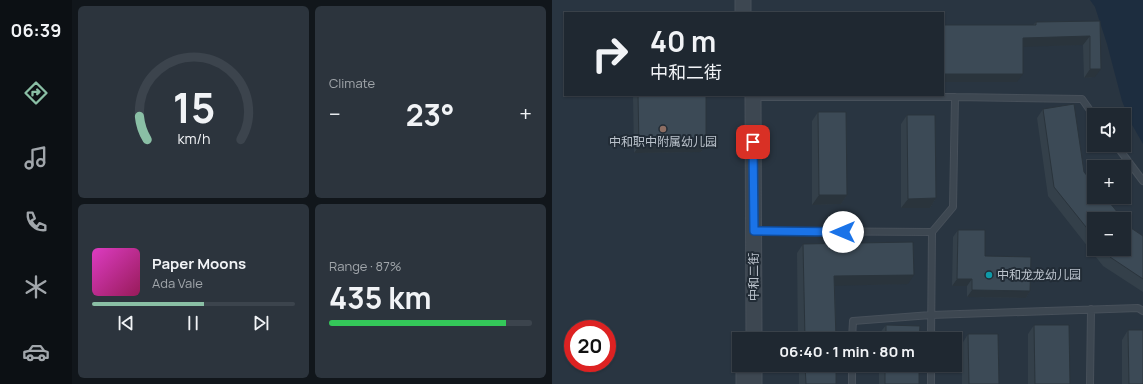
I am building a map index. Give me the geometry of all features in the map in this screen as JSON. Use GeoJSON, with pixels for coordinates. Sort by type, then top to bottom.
{"type":"FeatureCollection","features":[{"type":"Feature","properties":{"kind":"street"},"geometry":{"type":"LineString","coordinates":[[743,0],[743,12]]}},
{"type":"Feature","properties":{"kind":"street"},"geometry":{"type":"LineString","coordinates":[[753,0],[753,12]]}},
{"type":"Feature","properties":{"kind":"street","name":"中和二街"},"geometry":{"type":"LineString","coordinates":[[750,96],[754,231],[754,332]]}},
{"type":"Feature","properties":{"kind":"street","name":"中和二街"},"geometry":{"type":"LineString","coordinates":[[744,332],[750,96]]}},
{"type":"Feature","properties":{"kind":"street"},"geometry":{"type":"LineString","coordinates":[[744,372],[744,384]]}},
{"type":"Feature","properties":{"kind":"street"},"geometry":{"type":"LineString","coordinates":[[754,372],[754,384]]}},
{"type":"Feature","properties":{"kind":"lane"},"geometry":{"type":"LineString","coordinates":[[750,96],[1082,99],[1088,108]]}},
{"type":"Feature","properties":{"kind":"lane"},"geometry":{"type":"LineString","coordinates":[[931,332],[932,232],[953,207],[955,97]]}},
{"type":"Feature","properties":{"kind":"lane"},"geometry":{"type":"LineString","coordinates":[[1121,152],[1143,181]]}},
{"type":"Feature","properties":{"kind":"lane"},"geometry":{"type":"LineString","coordinates":[[754,231],[932,232]]}},
{"type":"Feature","properties":{"kind":"lane"},"geometry":{"type":"LineString","coordinates":[[852,332],[852,321],[931,315],[1138,308],[1143,311]]}},
{"type":"Feature","properties":{"kind":"lane"},"geometry":{"type":"LineString","coordinates":[[1090,384],[1091,309]]}},
{"type":"Feature","properties":{"kind":"lane"},"geometry":{"type":"LineString","coordinates":[[852,372],[852,384]]}},
{"type":"Feature","properties":{"kind":"lane"},"geometry":{"type":"LineString","coordinates":[[931,372],[931,384]]}},
{"type":"Feature","properties":{"kind":"water"},"geometry":{"type":"Polygon","coordinates":[[[1090,0],[1143,0],[1143,144],[1131,123],[1131,108],[1125,108],[1122,101],[1107,44],[1095,7],[1090,0]]]}},
{"type":"Feature","properties":{"kind":"building"},"geometry":{"type":"Polygon","coordinates":[[[1100,21],[1101,69],[1090,69],[1090,36],[1023,38],[1023,74],[944,74],[944,25],[1036,25],[1036,22],[1100,21]]]}},
{"type":"Feature","properties":{"kind":"building"},"geometry":{"type":"Polygon","coordinates":[[[638,96],[706,96],[706,145],[639,146],[638,96]]]}},
{"type":"Feature","properties":{"kind":"building"},"geometry":{"type":"Polygon","coordinates":[[[1074,104],[1084,172],[1087,176],[1087,204],[1111,204],[1117,212],[1087,212],[1087,228],[1054,187],[1043,109],[1074,104]]]}},
{"type":"Feature","properties":{"kind":"building"},"geometry":{"type":"Polygon","coordinates":[[[818,112],[846,112],[847,195],[819,195],[818,112]]]}},
{"type":"Feature","properties":{"kind":"building"},"geometry":{"type":"Polygon","coordinates":[[[907,115],[935,115],[936,198],[908,199],[907,115]]]}},
{"type":"Feature","properties":{"kind":"building"},"geometry":{"type":"Polygon","coordinates":[[[1131,228],[1143,236],[1143,279],[1109,256],[1131,256],[1131,228]]]}},
{"type":"Feature","properties":{"kind":"building","name":"中和龙龙幼儿园"},"geometry":{"type":"Polygon","coordinates":[[[958,230],[985,230],[985,256],[1031,257],[1030,291],[972,290],[972,279],[957,279],[958,230]]]}},
{"type":"Feature","properties":{"kind":"building"},"geometry":{"type":"Polygon","coordinates":[[[913,242],[914,275],[834,276],[836,332],[805,332],[803,244],[913,242]]]}},
{"type":"Feature","properties":{"kind":"building"},"geometry":{"type":"Polygon","coordinates":[[[886,325],[920,326],[920,332],[886,332],[886,325]]]}},
{"type":"Feature","properties":{"kind":"building"},"geometry":{"type":"Polygon","coordinates":[[[1034,325],[1069,325],[1070,384],[1035,384],[1034,325]]]}},
{"type":"Feature","properties":{"kind":"building"},"geometry":{"type":"Polygon","coordinates":[[[1128,330],[1143,330],[1143,384],[1129,384],[1128,330]]]}},
{"type":"Feature","properties":{"kind":"building"},"geometry":{"type":"Polygon","coordinates":[[[968,334],[998,334],[999,384],[969,384],[968,334]]]}},
{"type":"Feature","properties":{"kind":"building"},"geometry":{"type":"Polygon","coordinates":[[[805,372],[836,372],[836,384],[806,384],[805,372]]]}},
{"type":"Feature","properties":{"kind":"building"},"geometry":{"type":"Polygon","coordinates":[[[885,372],[919,372],[919,384],[885,384],[885,372]]]}},
{"type":"Feature","properties":{"kind":"place","name":"中和职中附属幼儿园"},"geometry":{"type":"Point","coordinates":[663,129]}},
{"type":"Feature","properties":{"kind":"place","name":"中和龙龙幼儿园"},"geometry":{"type":"Point","coordinates":[989,275]}},
{"type":"Feature","properties":{"kind":"route"},"geometry":{"type":"LineString","coordinates":[[753,142],[754,231],[843,232]]}}]}
